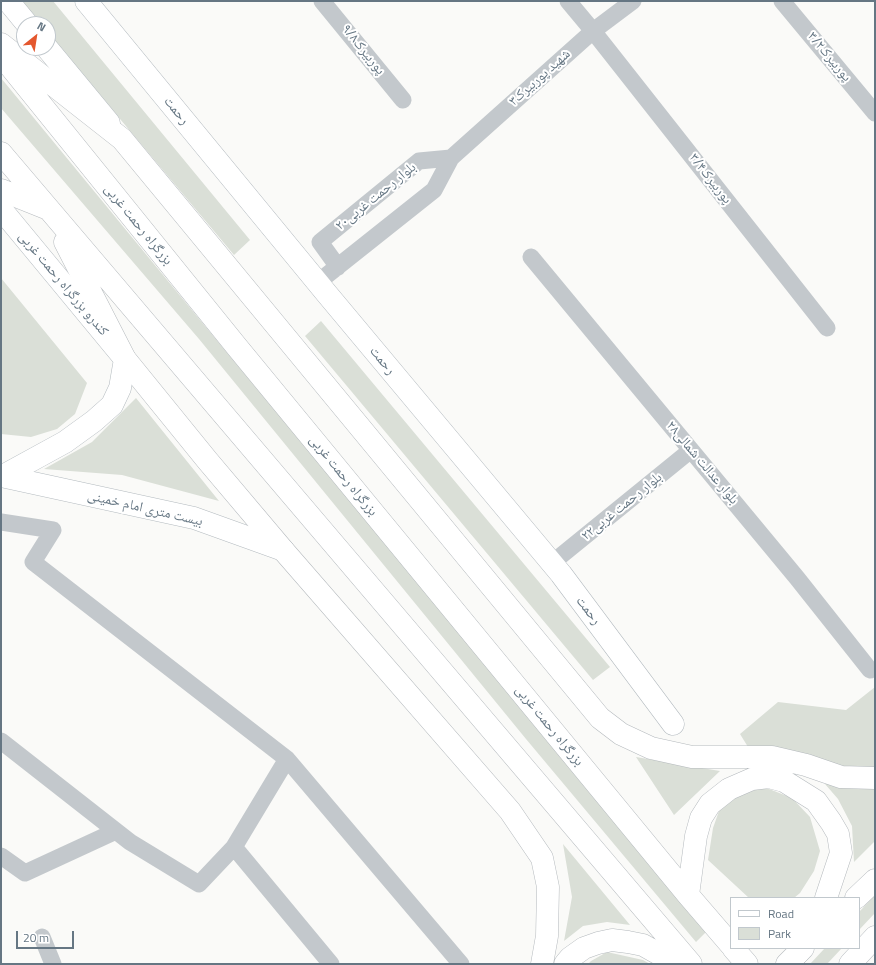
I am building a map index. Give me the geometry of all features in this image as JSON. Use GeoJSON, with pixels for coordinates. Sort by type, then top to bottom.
{"type":"FeatureCollection","features":[{"type":"Feature","properties":{"kind":"main road"},"geometry":{"type":"LineString","coordinates":[[8,1],[20,16]]}},
{"type":"Feature","properties":{"kind":"main road","name":"رحمت"},"geometry":{"type":"LineString","coordinates":[[86,1],[317,283],[552,563],[673,724]]}},
{"type":"Feature","properties":{"kind":"main road"},"geometry":{"type":"LineString","coordinates":[[1,44],[122,139]]}},
{"type":"Feature","properties":{"kind":"main road","name":"بزرگراه رحمت غربی"},"geometry":{"type":"LineString","coordinates":[[1,55],[237,346],[688,895],[730,944]]}},
{"type":"Feature","properties":{"kind":"main road"},"geometry":{"type":"LineString","coordinates":[[54,56],[600,718],[621,734],[652,748],[692,757],[772,757],[806,765],[841,777],[875,778]]}},
{"type":"Feature","properties":{"kind":"main road"},"geometry":{"type":"LineString","coordinates":[[1,153],[691,964]]}},
{"type":"Feature","properties":{"kind":"main road"},"geometry":{"type":"LineString","coordinates":[[1,190],[47,208],[125,359],[283,550],[510,811],[542,858],[548,887],[547,936],[542,964]]}},
{"type":"Feature","properties":{"kind":"main road","name":"کندرو بزرگراه رحمت غربی"},"geometry":{"type":"LineString","coordinates":[[1,209],[125,359]]}},
{"type":"Feature","properties":{"kind":"main road","name":"بیست متری امام خمینی"},"geometry":{"type":"LineString","coordinates":[[2,476],[65,442],[94,421],[112,405],[120,388],[125,359]]}},
{"type":"Feature","properties":{"kind":"main road","name":"بیست متری امام خمینی"},"geometry":{"type":"LineString","coordinates":[[2,476],[194,518],[283,550]]}},
{"type":"Feature","properties":{"kind":"main road"},"geometry":{"type":"LineString","coordinates":[[688,895],[696,836],[701,818],[710,804],[728,788],[752,779],[768,777],[784,781],[816,801],[838,834],[841,853],[826,897]]}},
{"type":"Feature","properties":{"kind":"main road"},"geometry":{"type":"LineString","coordinates":[[857,897],[875,880]]}},
{"type":"Feature","properties":{"kind":"main road"},"geometry":{"type":"LineString","coordinates":[[850,964],[875,937]]}},
{"type":"Feature","properties":{"kind":"main road"},"geometry":{"type":"LineString","coordinates":[[565,964],[570,958],[584,948],[612,940],[643,945],[677,964]]}},
{"type":"Feature","properties":{"kind":"main road","name":"بزرگراه رحمت غربی"},"geometry":{"type":"LineString","coordinates":[[734,949],[747,964]]}},
{"type":"Feature","properties":{"kind":"street","name":"پوربیرک۹/۸"},"geometry":{"type":"LineString","coordinates":[[322,1],[403,100]]}},
{"type":"Feature","properties":{"kind":"street","name":"پوربیرک۳/۴"},"geometry":{"type":"LineString","coordinates":[[568,1],[827,328]]}},
{"type":"Feature","properties":{"kind":"street","name":"شهید پوربیرک۳"},"geometry":{"type":"LineString","coordinates":[[451,158],[592,31],[633,1]]}},
{"type":"Feature","properties":{"kind":"street","name":"پوربیرک۳/۲"},"geometry":{"type":"LineString","coordinates":[[782,1],[875,113]]}},
{"type":"Feature","properties":{"kind":"street","name":"بلوار رحمت غربی۲۰"},"geometry":{"type":"LineString","coordinates":[[451,158],[434,190],[338,267],[320,242],[419,161],[451,158]]}},
{"type":"Feature","properties":{"kind":"street","name":"بلوار عدالت شمالی۲۸"},"geometry":{"type":"LineString","coordinates":[[531,257],[797,578],[870,670]]}},
{"type":"Feature","properties":{"kind":"street"},"geometry":{"type":"LineString","coordinates":[[317,283],[338,267]]}},
{"type":"Feature","properties":{"kind":"street","name":"بلوار رحمت غربی۲۲"},"geometry":{"type":"LineString","coordinates":[[552,563],[691,450]]}},
{"type":"Feature","properties":{"kind":"street"},"geometry":{"type":"LineString","coordinates":[[1,522],[53,530],[33,562],[287,760],[461,964]]}},
{"type":"Feature","properties":{"kind":"street"},"geometry":{"type":"LineString","coordinates":[[1,740],[130,842],[199,884],[234,848],[287,760]]}},
{"type":"Feature","properties":{"kind":"street"},"geometry":{"type":"LineString","coordinates":[[1,856],[25,873],[116,831]]}},
{"type":"Feature","properties":{"kind":"street"},"geometry":{"type":"LineString","coordinates":[[234,848],[331,964]]}},
{"type":"Feature","properties":{"kind":"street"},"geometry":{"type":"LineString","coordinates":[[42,937],[53,964]]}},
{"type":"Feature","properties":{"kind":"green space"},"geometry":{"type":"Polygon","coordinates":[[[21,1],[53,1],[250,240],[234,255],[56,43],[56,16],[33,16],[21,1]]]}},
{"type":"Feature","properties":{"kind":"green space"},"geometry":{"type":"Polygon","coordinates":[[[1,78],[707,931],[696,942],[526,739],[199,339],[1,108],[1,78]]]}},
{"type":"Feature","properties":{"kind":"green space"},"geometry":{"type":"Polygon","coordinates":[[[1,278],[87,383],[75,414],[57,429],[31,437],[1,434],[1,278]]]}},
{"type":"Feature","properties":{"kind":"green space"},"geometry":{"type":"Polygon","coordinates":[[[321,321],[610,667],[593,680],[305,336],[321,321]]]}},
{"type":"Feature","properties":{"kind":"green space"},"geometry":{"type":"Polygon","coordinates":[[[136,398],[219,501],[122,475],[44,469],[92,442],[136,398]]]}},
{"type":"Feature","properties":{"kind":"green space"},"geometry":{"type":"Polygon","coordinates":[[[875,687],[875,773],[748,747],[740,734],[778,702],[846,710],[875,687]]]}},
{"type":"Feature","properties":{"kind":"green space"},"geometry":{"type":"Polygon","coordinates":[[[636,757],[720,771],[674,815],[636,757]]]}},
{"type":"Feature","properties":{"kind":"green space"},"geometry":{"type":"Polygon","coordinates":[[[825,784],[875,784],[875,841],[854,862],[852,826],[838,799],[825,784]]]}},
{"type":"Feature","properties":{"kind":"green space"},"geometry":{"type":"Polygon","coordinates":[[[764,787],[792,798],[810,817],[820,851],[814,871],[800,893],[795,897],[748,897],[708,860],[713,828],[719,811],[737,795],[764,787]]]}},
{"type":"Feature","properties":{"kind":"green space"},"geometry":{"type":"Polygon","coordinates":[[[563,844],[630,925],[607,922],[583,926],[564,941],[572,897],[563,844]]]}},
{"type":"Feature","properties":{"kind":"green space"},"geometry":{"type":"Polygon","coordinates":[[[875,895],[875,913],[860,929],[860,911],[875,895]]]}},
{"type":"Feature","properties":{"kind":"green space"},"geometry":{"type":"Polygon","coordinates":[[[824,949],[841,949],[827,964],[810,964],[824,949]]]}},
{"type":"Feature","properties":{"kind":"green space"},"geometry":{"type":"Polygon","coordinates":[[[607,952],[643,960],[650,964],[588,964],[607,952]]]}}]}
